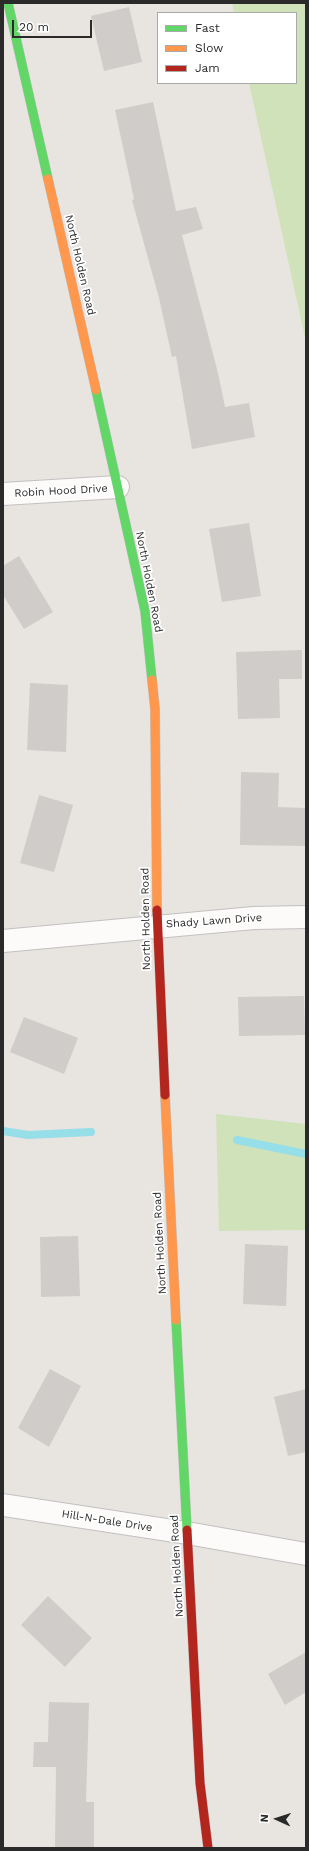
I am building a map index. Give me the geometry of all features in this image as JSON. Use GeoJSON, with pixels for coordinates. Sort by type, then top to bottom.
{"type":"FeatureCollection","features":[{"type":"Feature","properties":{"kind":"main road","name":"North Holden Road"},"geometry":{"type":"LineString","coordinates":[[8,3],[145,611],[154,709],[157,926],[187,1533],[200,1783],[208,1848]]}},
{"type":"Feature","properties":{"kind":"main road"},"geometry":{"type":"LineString","coordinates":[[3,14],[13,26]]}},
{"type":"Feature","properties":{"kind":"street","name":"Robin Hood Drive"},"geometry":{"type":"LineString","coordinates":[[3,494],[118,487]]}},
{"type":"Feature","properties":{"kind":"street","name":"Shady Lawn Drive"},"geometry":{"type":"LineString","coordinates":[[3,940],[254,918],[306,917]]}},
{"type":"Feature","properties":{"kind":"street","name":"Hill-N-Dale Drive"},"geometry":{"type":"LineString","coordinates":[[3,1505],[187,1533],[306,1554]]}},
{"type":"Feature","properties":{"kind":"green space"},"geometry":{"type":"Polygon","coordinates":[[[232,3],[306,3],[306,342],[249,84],[297,84],[297,12],[234,12],[232,3]]]}},
{"type":"Feature","properties":{"kind":"green space"},"geometry":{"type":"Polygon","coordinates":[[[216,1114],[306,1124],[306,1230],[219,1231],[216,1114]]]}},
{"type":"Feature","properties":{"kind":"building"},"geometry":{"type":"Polygon","coordinates":[[[129,7],[142,62],[104,71],[91,16],[129,7]]]}},
{"type":"Feature","properties":{"kind":"building"},"geometry":{"type":"Polygon","coordinates":[[[153,102],[176,211],[196,207],[203,229],[182,235],[218,373],[225,407],[249,403],[255,437],[192,449],[176,356],[172,357],[159,298],[132,200],[134,199],[115,110],[153,102]]]}},
{"type":"Feature","properties":{"kind":"building"},"geometry":{"type":"Polygon","coordinates":[[[249,523],[261,596],[222,602],[209,529],[249,523]]]}},
{"type":"Feature","properties":{"kind":"building"},"geometry":{"type":"Polygon","coordinates":[[[19,556],[53,612],[24,629],[3,595],[3,566],[19,556]]]}},
{"type":"Feature","properties":{"kind":"building"},"geometry":{"type":"Polygon","coordinates":[[[302,650],[302,679],[279,679],[280,718],[238,719],[236,652],[302,650]]]}},
{"type":"Feature","properties":{"kind":"building"},"geometry":{"type":"Polygon","coordinates":[[[30,683],[68,685],[66,752],[27,750],[30,683]]]}},
{"type":"Feature","properties":{"kind":"building"},"geometry":{"type":"Polygon","coordinates":[[[241,772],[279,773],[278,807],[306,808],[306,846],[240,845],[241,772]]]}},
{"type":"Feature","properties":{"kind":"building"},"geometry":{"type":"Polygon","coordinates":[[[39,795],[73,805],[54,872],[20,863],[39,795]]]}},
{"type":"Feature","properties":{"kind":"building"},"geometry":{"type":"Polygon","coordinates":[[[304,996],[305,1035],[239,1036],[238,997],[304,996]]]}},
{"type":"Feature","properties":{"kind":"building"},"geometry":{"type":"Polygon","coordinates":[[[24,1017],[78,1038],[64,1074],[10,1052],[24,1017]]]}},
{"type":"Feature","properties":{"kind":"building"},"geometry":{"type":"Polygon","coordinates":[[[78,1236],[80,1296],[41,1297],[40,1237],[78,1236]]]}},
{"type":"Feature","properties":{"kind":"building"},"geometry":{"type":"Polygon","coordinates":[[[245,1244],[288,1246],[286,1306],[243,1304],[245,1244]]]}},
{"type":"Feature","properties":{"kind":"building"},"geometry":{"type":"Polygon","coordinates":[[[50,1369],[81,1386],[49,1447],[18,1428],[50,1369]]]}},
{"type":"Feature","properties":{"kind":"building"},"geometry":{"type":"Polygon","coordinates":[[[306,1389],[306,1452],[288,1456],[274,1397],[306,1389]]]}},
{"type":"Feature","properties":{"kind":"building"},"geometry":{"type":"Polygon","coordinates":[[[48,1596],[92,1638],[65,1667],[21,1625],[48,1596]]]}},
{"type":"Feature","properties":{"kind":"building"},"geometry":{"type":"Polygon","coordinates":[[[306,1652],[306,1692],[285,1705],[268,1674],[306,1652]]]}},
{"type":"Feature","properties":{"kind":"building"},"geometry":{"type":"Polygon","coordinates":[[[49,1702],[89,1703],[86,1802],[94,1802],[94,1848],[55,1848],[56,1767],[33,1767],[34,1742],[48,1742],[49,1702]]]}},
{"type":"Feature","properties":{"kind":"waterway"},"geometry":{"type":"LineString","coordinates":[[3,1131],[28,1135],[91,1132]]}},
{"type":"Feature","properties":{"kind":"waterway"},"geometry":{"type":"LineString","coordinates":[[237,1140],[306,1154]]}},
{"type":"Feature","properties":{"kind":"traffic: fast"},"geometry":{"type":"LineString","coordinates":[[8,3],[48,179]]}},
{"type":"Feature","properties":{"kind":"traffic: fast"},"geometry":{"type":"LineString","coordinates":[[96,390],[145,611],[152,680]]}},
{"type":"Feature","properties":{"kind":"traffic: fast"},"geometry":{"type":"LineString","coordinates":[[176,1320],[187,1530]]}},
{"type":"Feature","properties":{"kind":"traffic: slow"},"geometry":{"type":"LineString","coordinates":[[48,179],[96,390]]}},
{"type":"Feature","properties":{"kind":"traffic: slow"},"geometry":{"type":"LineString","coordinates":[[152,680],[155,709],[157,910]]}},
{"type":"Feature","properties":{"kind":"traffic: slow"},"geometry":{"type":"LineString","coordinates":[[165,1095],[176,1320]]}},
{"type":"Feature","properties":{"kind":"traffic: jam"},"geometry":{"type":"LineString","coordinates":[[157,910],[165,1095]]}},
{"type":"Feature","properties":{"kind":"traffic: jam"},"geometry":{"type":"LineString","coordinates":[[187,1530],[200,1783],[208,1848]]}}]}
